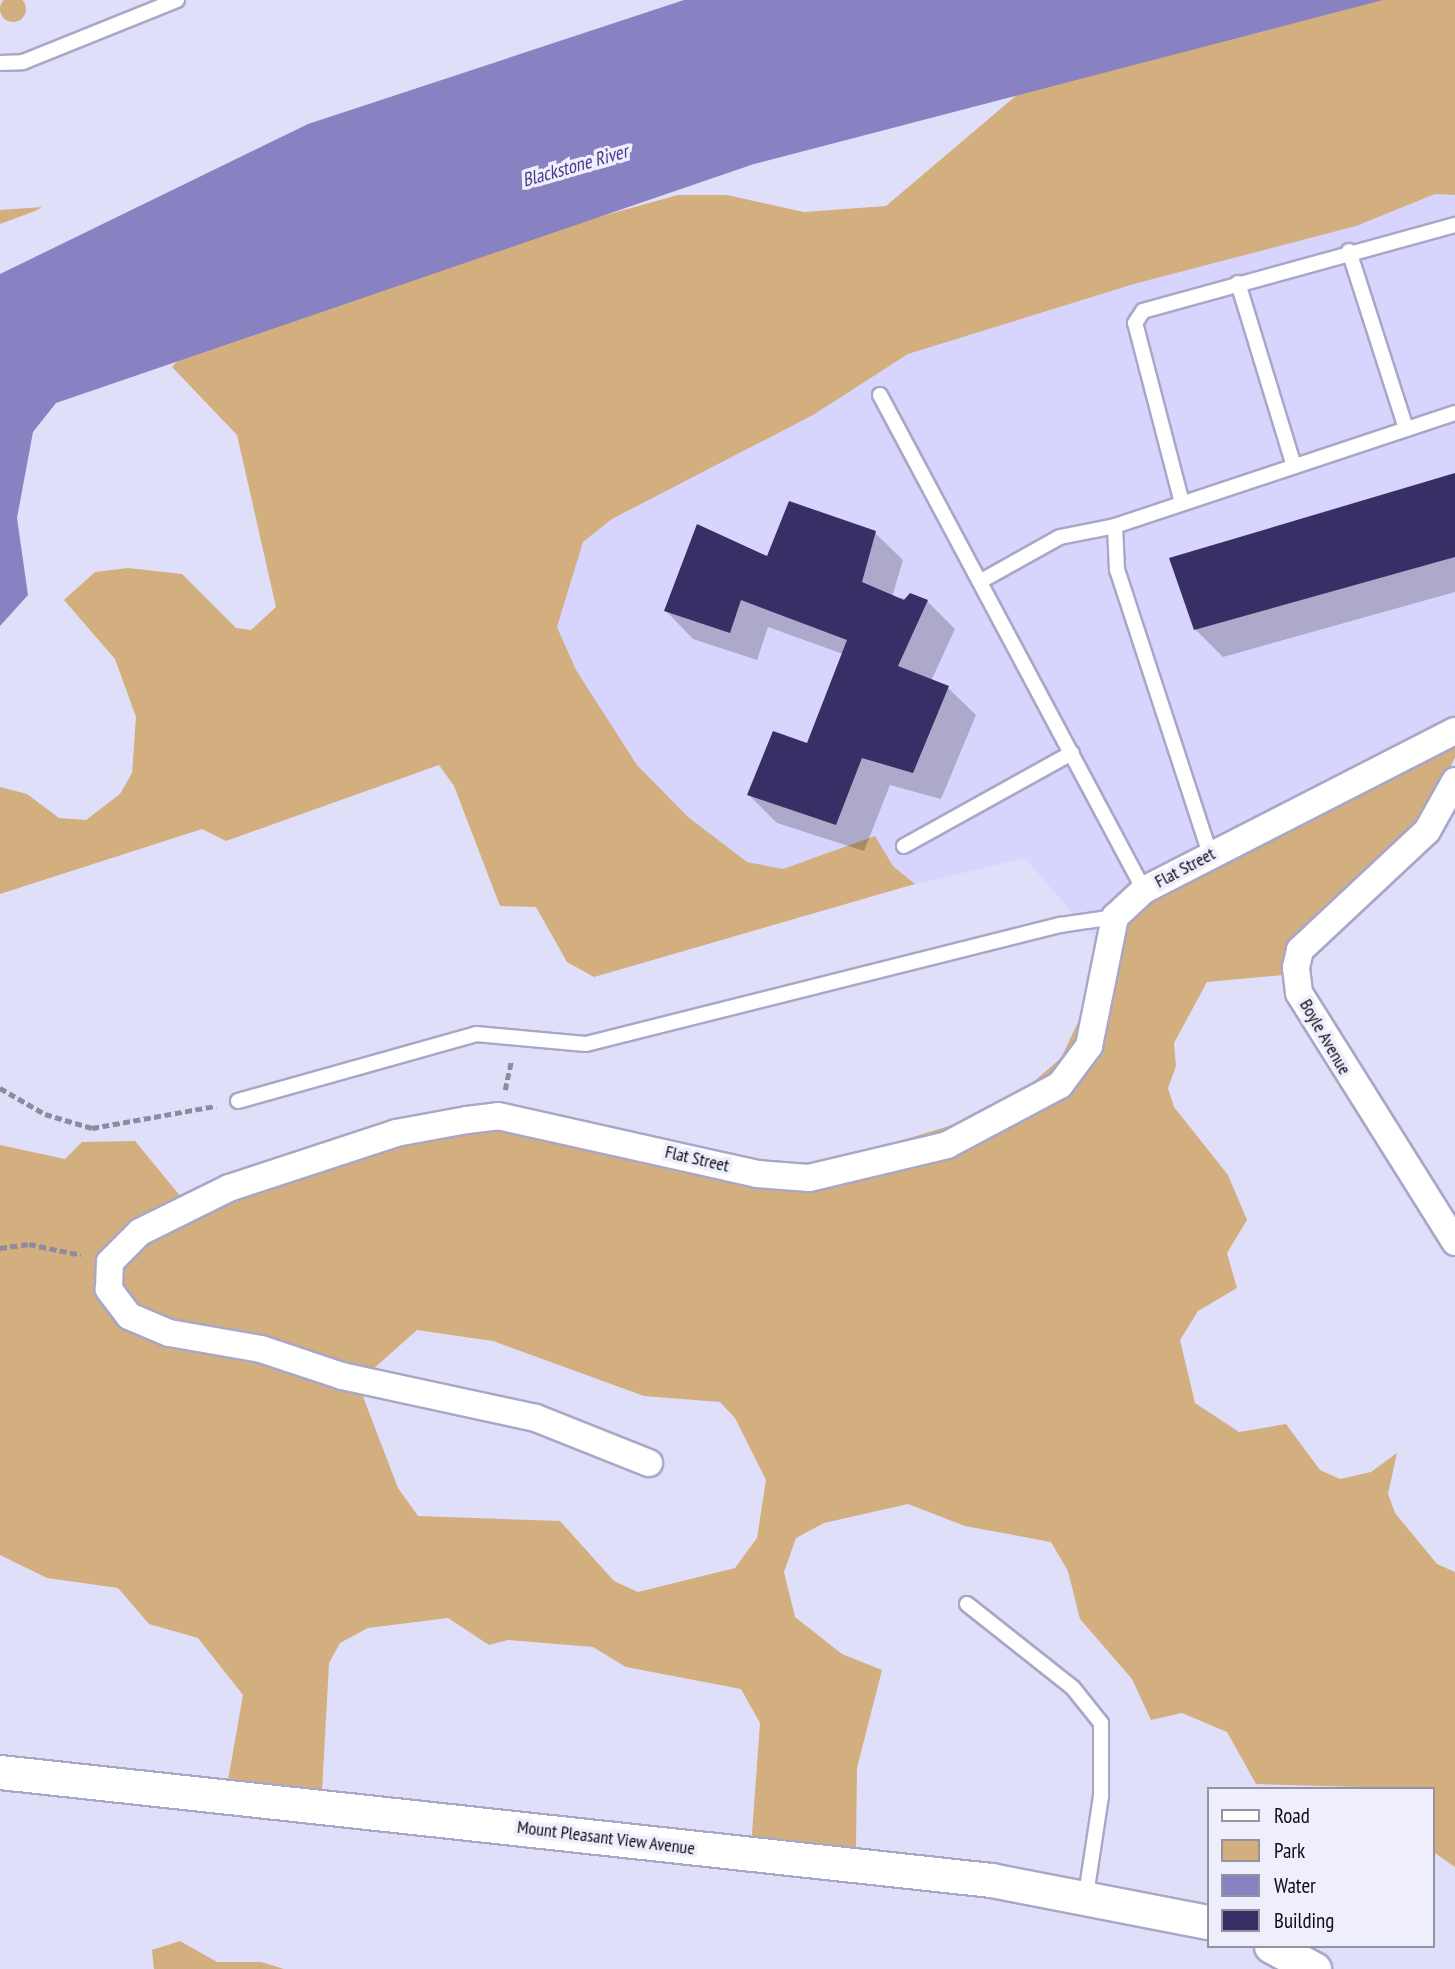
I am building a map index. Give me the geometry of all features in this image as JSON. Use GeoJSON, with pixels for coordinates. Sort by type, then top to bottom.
{"type":"FeatureCollection","features":[{"type":"Feature","properties":{"kind":"street","name":"Flat Street"},"geometry":{"type":"LineString","coordinates":[[110,1262],[140,1231],[229,1188],[396,1133],[467,1119],[498,1116],[757,1174],[809,1178],[947,1145],[1060,1085],[1089,1046],[1115,917],[1144,890],[1455,731]]}},
{"type":"Feature","properties":{"kind":"street","name":"Boyle Avenue"},"geometry":{"type":"LineString","coordinates":[[1455,781],[1427,831],[1300,950],[1296,968],[1300,993],[1313,1017],[1455,1242]]}},
{"type":"Feature","properties":{"kind":"street"},"geometry":{"type":"LineString","coordinates":[[110,1262],[109,1289],[129,1316],[169,1333],[261,1349],[386,1387],[537,1418],[649,1463]]}},
{"type":"Feature","properties":{"kind":"street","name":"Mount Pleasant View Avenue"},"geometry":{"type":"LineString","coordinates":[[0,1772],[1086,1895],[1206,1922]]}},
{"type":"Feature","properties":{"kind":"street"},"geometry":{"type":"LineString","coordinates":[[1274,1948],[1314,1969]]}},
{"type":"Feature","properties":{"kind":"lane"},"geometry":{"type":"LineString","coordinates":[[0,63],[23,62],[177,0]]}},
{"type":"Feature","properties":{"kind":"lane"},"geometry":{"type":"LineString","coordinates":[[1182,503],[1135,323],[1143,311],[1349,251],[1455,225]]}},
{"type":"Feature","properties":{"kind":"lane"},"geometry":{"type":"LineString","coordinates":[[1349,251],[1406,429]]}},
{"type":"Feature","properties":{"kind":"lane"},"geometry":{"type":"LineString","coordinates":[[1238,283],[1294,466]]}},
{"type":"Feature","properties":{"kind":"lane"},"geometry":{"type":"LineString","coordinates":[[880,395],[1144,890]]}},
{"type":"Feature","properties":{"kind":"lane"},"geometry":{"type":"LineString","coordinates":[[981,581],[1060,537],[1115,526],[1455,413]]}},
{"type":"Feature","properties":{"kind":"lane"},"geometry":{"type":"LineString","coordinates":[[1115,526],[1117,570],[1210,854]]}},
{"type":"Feature","properties":{"kind":"lane"},"geometry":{"type":"LineString","coordinates":[[904,846],[1072,753]]}},
{"type":"Feature","properties":{"kind":"lane"},"geometry":{"type":"LineString","coordinates":[[238,1101],[475,1034],[586,1044],[1060,925],[1115,917]]}},
{"type":"Feature","properties":{"kind":"lane"},"geometry":{"type":"LineString","coordinates":[[967,1604],[1073,1688],[1101,1723],[1101,1796],[1086,1895]]}},
{"type":"Feature","properties":{"kind":"path"},"geometry":{"type":"LineString","coordinates":[[502,1103],[516,1039]]}},
{"type":"Feature","properties":{"kind":"path"},"geometry":{"type":"LineString","coordinates":[[0,1088],[45,1114],[92,1128],[238,1101]]}},
{"type":"Feature","properties":{"kind":"path"},"geometry":{"type":"LineString","coordinates":[[0,1248],[29,1244],[110,1262]]}},
{"type":"Feature","properties":{"kind":"shaded area"},"geometry":{"type":"Polygon","coordinates":[[[1435,194],[1455,195],[1455,717],[1228,835],[1100,945],[1025,858],[916,884],[893,866],[875,837],[783,869],[747,862],[688,817],[637,765],[576,670],[557,627],[583,542],[612,519],[813,415],[908,354],[1134,284],[1356,226],[1435,194]]]}},
{"type":"Feature","properties":{"kind":"green space"},"geometry":{"type":"Polygon","coordinates":[[[5,-1],[21,-1],[25,4],[25,14],[18,21],[8,21],[1,14],[1,4],[5,-1]]]}},
{"type":"Feature","properties":{"kind":"green space"},"geometry":{"type":"Polygon","coordinates":[[[1342,0],[1455,0],[1455,195],[1435,194],[1356,226],[1134,284],[908,354],[813,415],[612,519],[583,542],[557,627],[576,670],[637,765],[688,817],[747,862],[783,869],[875,836],[893,866],[915,884],[594,977],[567,962],[536,907],[500,906],[454,786],[439,765],[226,841],[202,829],[0,894],[0,787],[27,794],[59,818],[86,820],[120,794],[132,773],[136,717],[115,659],[64,600],[95,572],[128,568],[182,574],[236,628],[251,630],[276,607],[237,435],[172,367],[215,323],[678,195],[727,195],[804,212],[886,206],[1031,83],[1342,0]]]}},
{"type":"Feature","properties":{"kind":"green space"},"geometry":{"type":"Polygon","coordinates":[[[42,207],[35,211],[0,224],[0,210],[42,207]]]}},
{"type":"Feature","properties":{"kind":"green space"},"geometry":{"type":"Polygon","coordinates":[[[1455,717],[1455,757],[1439,793],[1308,941],[1293,974],[1207,982],[1174,1043],[1176,1066],[1168,1088],[1174,1107],[1228,1175],[1247,1220],[1227,1253],[1237,1288],[1198,1311],[1180,1340],[1195,1403],[1239,1432],[1286,1424],[1320,1470],[1340,1479],[1371,1472],[1397,1453],[1388,1494],[1395,1513],[1437,1564],[1455,1572],[1455,1867],[1434,1852],[1434,1787],[1256,1784],[1227,1732],[1182,1713],[1151,1720],[1132,1679],[1080,1619],[1068,1571],[1051,1542],[965,1526],[908,1504],[824,1523],[796,1538],[784,1572],[795,1617],[842,1654],[882,1670],[857,1768],[856,1848],[848,1856],[751,1848],[760,1723],[741,1689],[626,1667],[593,1647],[508,1640],[489,1645],[448,1618],[368,1628],[340,1643],[329,1663],[322,1792],[227,1786],[243,1695],[198,1638],[149,1624],[118,1588],[47,1578],[0,1555],[0,1145],[65,1159],[82,1142],[135,1141],[186,1203],[476,1114],[802,1171],[1001,1110],[1061,1058],[1080,1018],[1100,945],[1228,835],[1455,717]],[[417,1330],[363,1378],[362,1394],[398,1488],[418,1516],[560,1521],[614,1581],[638,1592],[735,1568],[757,1538],[766,1480],[735,1418],[720,1402],[644,1396],[493,1341],[417,1330]]]}},
{"type":"Feature","properties":{"kind":"green space"},"geometry":{"type":"Polygon","coordinates":[[[180,1941],[217,1962],[261,1962],[284,1969],[154,1969],[152,1950],[180,1941]]]}},
{"type":"Feature","properties":{"kind":"water","name":"Blackstone River"},"geometry":{"type":"Polygon","coordinates":[[[684,0],[1383,0],[754,164],[56,403],[33,432],[17,518],[28,595],[0,626],[0,274],[308,124],[684,0]]]}},
{"type":"Feature","properties":{"kind":"building"},"geometry":{"type":"Polygon","coordinates":[[[1455,473],[1455,557],[1194,630],[1169,558],[1455,473]]]}},
{"type":"Feature","properties":{"kind":"building"},"geometry":{"type":"Polygon","coordinates":[[[789,501],[876,531],[862,582],[904,600],[910,593],[928,600],[898,666],[949,686],[913,773],[862,758],[836,825],[747,795],[773,731],[807,743],[847,640],[741,600],[730,633],[664,611],[697,524],[767,556],[789,501]]]}}]}
